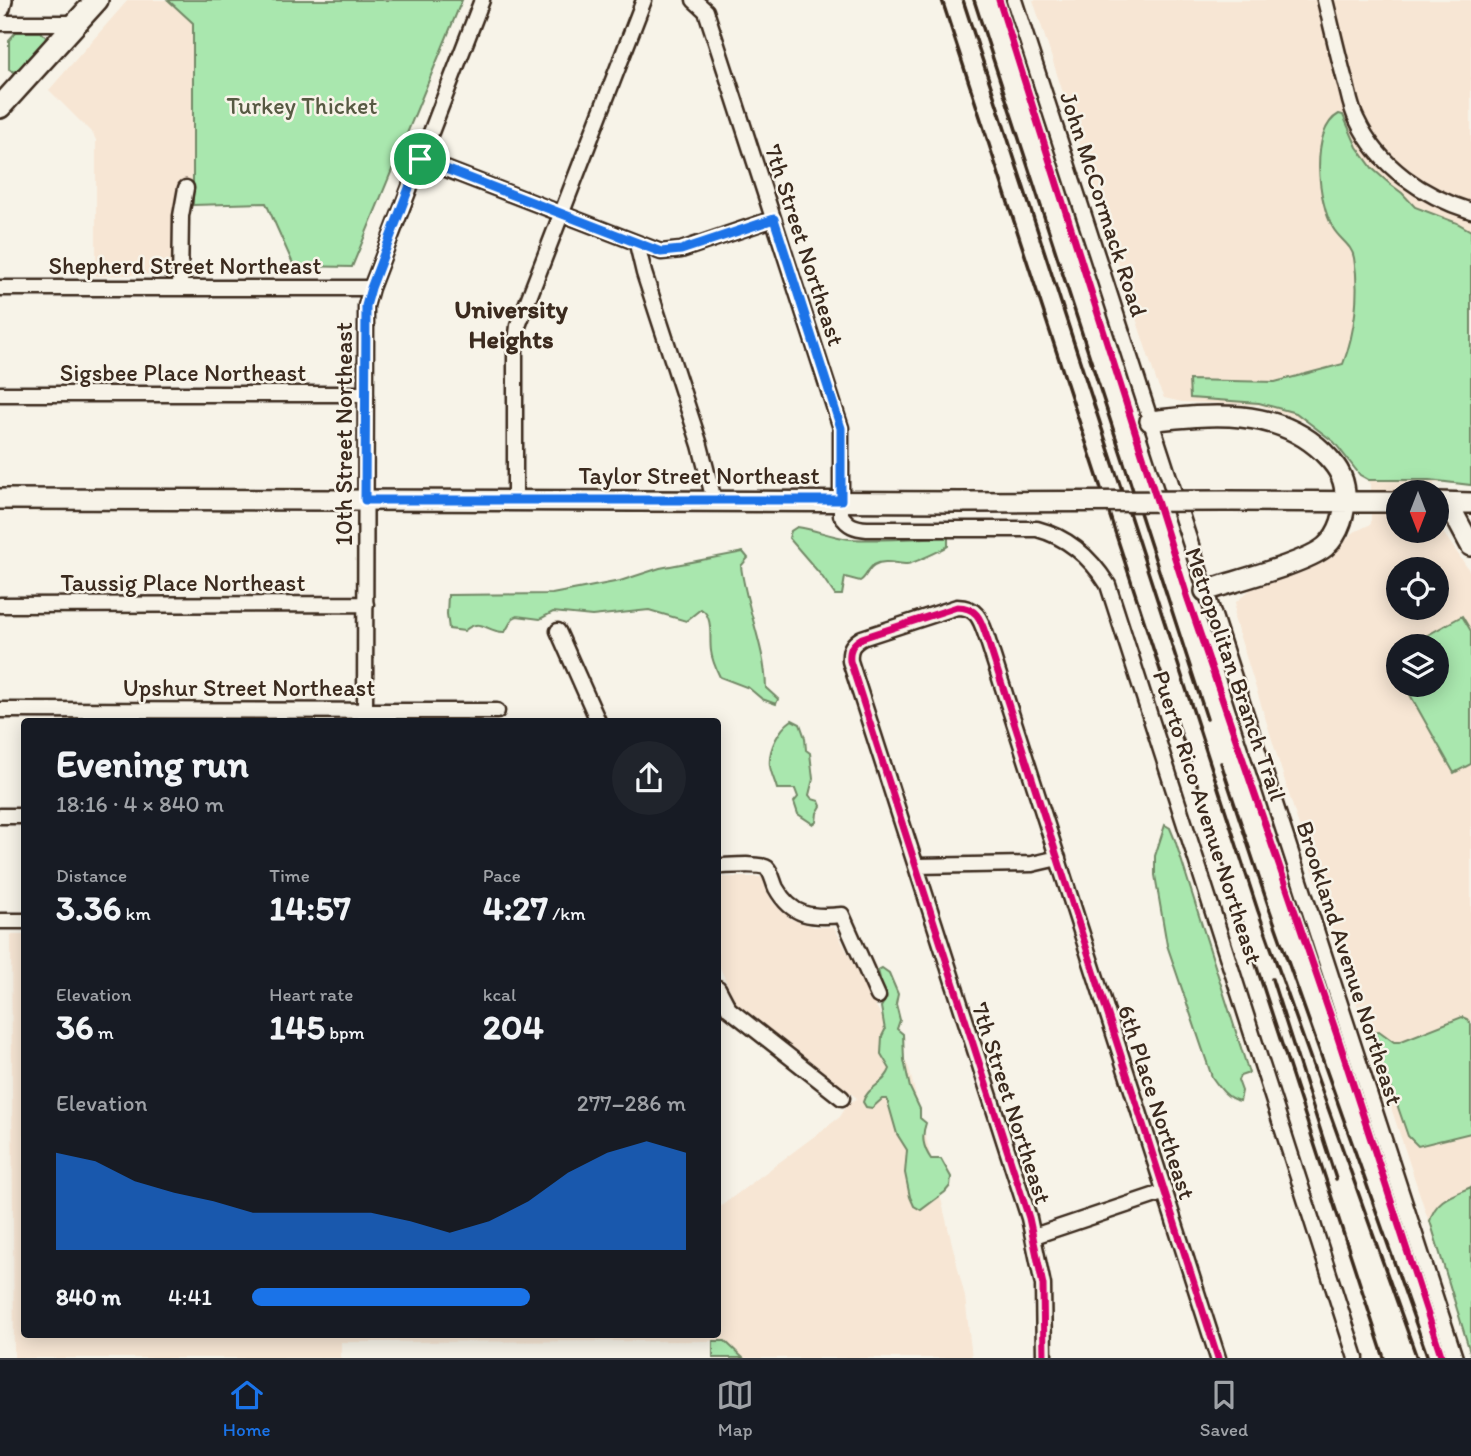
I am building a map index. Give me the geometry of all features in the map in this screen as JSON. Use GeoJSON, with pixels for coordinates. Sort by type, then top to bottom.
{"type":"FeatureCollection","features":[{"type":"Feature","properties":{"kind":"main road"},"geometry":{"type":"LineString","coordinates":[[0,8],[2,0]]}},
{"type":"Feature","properties":{"kind":"main road"},"geometry":{"type":"LineString","coordinates":[[0,107],[97,0]]}},
{"type":"Feature","properties":{"kind":"main road"},"geometry":{"type":"LineString","coordinates":[[1150,421],[1238,417],[1283,425],[1311,442],[1335,465],[1343,482],[1345,501],[1341,521],[1335,535],[1319,551],[1205,592]]}},
{"type":"Feature","properties":{"kind":"main road","name":"Taylor Street Northeast"},"geometry":{"type":"LineString","coordinates":[[0,499],[1386,502]]}},
{"type":"Feature","properties":{"kind":"main road"},"geometry":{"type":"LineString","coordinates":[[1449,503],[1471,503]]}},
{"type":"Feature","properties":{"kind":"main road"},"geometry":{"type":"LineString","coordinates":[[1449,513],[1471,546]]}},
{"type":"Feature","properties":{"kind":"street","name":"10th Street Northeast"},"geometry":{"type":"LineString","coordinates":[[365,716],[365,317],[371,288],[482,0]]}},
{"type":"Feature","properties":{"kind":"street"},"geometry":{"type":"LineString","coordinates":[[515,500],[517,332],[644,0]]}},
{"type":"Feature","properties":{"kind":"street","name":"John McCormack Road"},"geometry":{"type":"LineString","coordinates":[[1014,0],[1150,421]]}},
{"type":"Feature","properties":{"kind":"street"},"geometry":{"type":"LineString","coordinates":[[1325,0],[1355,117],[1378,154],[1419,190],[1447,204],[1471,211]]}},
{"type":"Feature","properties":{"kind":"street","name":"7th Street Northeast"},"geometry":{"type":"LineString","coordinates":[[698,4],[774,219],[841,428],[841,500]]}},
{"type":"Feature","properties":{"kind":"street"},"geometry":{"type":"LineString","coordinates":[[0,23],[77,23]]}},
{"type":"Feature","properties":{"kind":"street"},"geometry":{"type":"LineString","coordinates":[[420,159],[661,252],[676,251],[774,219]]}},
{"type":"Feature","properties":{"kind":"street"},"geometry":{"type":"LineString","coordinates":[[180,288],[181,216],[186,188]]}},
{"type":"Feature","properties":{"kind":"street"},"geometry":{"type":"LineString","coordinates":[[637,244],[700,445],[714,500]]}},
{"type":"Feature","properties":{"kind":"street","name":"Shepherd Street Northeast"},"geometry":{"type":"LineString","coordinates":[[0,288],[371,288]]}},
{"type":"Feature","properties":{"kind":"street","name":"Sigsbee Place Northeast"},"geometry":{"type":"LineString","coordinates":[[0,394],[366,394]]}},
{"type":"Feature","properties":{"kind":"street","name":"Brookland Avenue Northeast"},"geometry":{"type":"LineString","coordinates":[[1150,421],[1455,1358]]}},
{"type":"Feature","properties":{"kind":"street","name":"Puerto Rico Avenue Northeast"},"geometry":{"type":"LineString","coordinates":[[841,500],[841,515],[855,528],[1037,529],[1050,532],[1083,553],[1108,585],[1356,1358]]}},
{"type":"Feature","properties":{"kind":"street","name":"Taussig Place Northeast"},"geometry":{"type":"LineString","coordinates":[[0,605],[366,604]]}},
{"type":"Feature","properties":{"kind":"street","name":"6th Place Northeast"},"geometry":{"type":"LineString","coordinates":[[916,866],[851,667],[849,651],[854,642],[862,638],[957,607],[972,609],[979,615],[1219,1358]]}},
{"type":"Feature","properties":{"kind":"street"},"geometry":{"type":"LineString","coordinates":[[558,631],[597,718]]}},
{"type":"Feature","properties":{"kind":"street","name":"Upshur Street Northeast"},"geometry":{"type":"LineString","coordinates":[[0,710],[365,716],[497,710]]}},
{"type":"Feature","properties":{"kind":"street"},"geometry":{"type":"LineString","coordinates":[[0,816],[21,816]]}},
{"type":"Feature","properties":{"kind":"street"},"geometry":{"type":"LineString","coordinates":[[916,866],[1032,864],[1058,858]]}},
{"type":"Feature","properties":{"kind":"street"},"geometry":{"type":"LineString","coordinates":[[721,866],[762,866],[769,871],[782,897],[796,910],[817,917],[842,915],[878,996]]}},
{"type":"Feature","properties":{"kind":"street","name":"7th Street Northeast"},"geometry":{"type":"LineString","coordinates":[[916,866],[1034,1236],[1043,1285],[1044,1358]]}},
{"type":"Feature","properties":{"kind":"street"},"geometry":{"type":"LineString","coordinates":[[0,921],[21,921]]}},
{"type":"Feature","properties":{"kind":"street"},"geometry":{"type":"LineString","coordinates":[[721,994],[729,1009],[842,1098]]}},
{"type":"Feature","properties":{"kind":"street"},"geometry":{"type":"LineString","coordinates":[[1034,1236],[1166,1192]]}},
{"type":"Feature","properties":{"kind":"shaded area"},"geometry":{"type":"Polygon","coordinates":[[[128,0],[168,0],[193,23],[193,205],[188,215],[187,273],[96,276],[96,140],[49,90],[128,0]]]}},
{"type":"Feature","properties":{"kind":"shaded area"},"geometry":{"type":"Polygon","coordinates":[[[1033,0],[1471,0],[1471,483],[1449,483],[1449,480],[1386,480],[1386,543],[1449,541],[1471,573],[1471,1349],[1318,887],[1234,618],[1236,602],[1251,589],[1303,572],[1331,558],[1352,533],[1371,524],[1371,484],[1330,439],[1308,422],[1259,405],[1182,402],[1164,398],[1033,0]]]}},
{"type":"Feature","properties":{"kind":"shaded area"},"geometry":{"type":"Polygon","coordinates":[[[721,877],[762,877],[773,903],[791,919],[814,927],[834,927],[909,1068],[965,1297],[972,1358],[713,1358],[713,1341],[341,1342],[341,1358],[14,1358],[11,935],[21,935],[21,1338],[721,1338],[721,1206],[840,1117],[848,1104],[857,1098],[736,1004],[721,970],[721,877]]]}},
{"type":"Feature","properties":{"kind":"green space","name":"Turkey Thicket"},"geometry":{"type":"Polygon","coordinates":[[[168,0],[462,0],[352,267],[294,266],[266,203],[193,205],[193,23],[168,0]]]}},
{"type":"Feature","properties":{"kind":"green space"},"geometry":{"type":"Polygon","coordinates":[[[16,32],[41,32],[46,37],[16,73],[9,69],[9,40],[16,32]]]}},
{"type":"Feature","properties":{"kind":"green space"},"geometry":{"type":"Polygon","coordinates":[[[1339,114],[1343,115],[1357,147],[1373,169],[1415,207],[1471,231],[1471,485],[1449,482],[1449,480],[1369,480],[1360,475],[1334,442],[1296,413],[1259,403],[1190,398],[1189,380],[1275,382],[1343,364],[1351,339],[1355,312],[1356,271],[1351,250],[1333,228],[1328,217],[1320,185],[1320,151],[1323,135],[1330,122],[1339,114]]]}},
{"type":"Feature","properties":{"kind":"green space"},"geometry":{"type":"Polygon","coordinates":[[[797,527],[850,539],[948,537],[948,546],[910,563],[878,563],[860,581],[845,577],[842,595],[835,595],[789,538],[791,531],[797,527]]]}},
{"type":"Feature","properties":{"kind":"green space"},"geometry":{"type":"Polygon","coordinates":[[[743,552],[748,558],[741,566],[743,582],[762,657],[766,688],[778,699],[776,704],[762,699],[749,688],[720,677],[712,654],[708,617],[701,609],[686,621],[649,610],[592,616],[553,612],[540,619],[517,616],[505,632],[480,625],[464,631],[449,629],[448,595],[552,594],[620,581],[660,568],[743,552]]]}},
{"type":"Feature","properties":{"kind":"green space"},"geometry":{"type":"Polygon","coordinates":[[[1462,616],[1471,631],[1471,764],[1454,773],[1411,697],[1449,697],[1449,634],[1430,634],[1462,616]]]}},
{"type":"Feature","properties":{"kind":"green space"},"geometry":{"type":"Polygon","coordinates":[[[792,720],[800,724],[806,750],[810,753],[813,779],[809,795],[819,801],[821,806],[813,824],[798,814],[794,802],[798,797],[795,789],[777,789],[771,769],[770,760],[775,740],[792,720]]]}},
{"type":"Feature","properties":{"kind":"green space"},"geometry":{"type":"Polygon","coordinates":[[[1165,825],[1170,828],[1175,840],[1249,1073],[1240,1076],[1238,1080],[1242,1091],[1240,1101],[1227,1095],[1212,1077],[1167,945],[1155,875],[1155,856],[1165,825]]]}},
{"type":"Feature","properties":{"kind":"green space"},"geometry":{"type":"Polygon","coordinates":[[[882,968],[889,973],[898,994],[896,1004],[900,1020],[897,1029],[903,1034],[904,1060],[910,1088],[920,1109],[920,1118],[926,1123],[923,1137],[925,1146],[931,1159],[941,1159],[951,1177],[950,1186],[945,1192],[921,1210],[914,1206],[910,1197],[905,1173],[907,1150],[897,1134],[887,1099],[882,1099],[872,1108],[866,1107],[863,1102],[890,1069],[881,1054],[885,1030],[881,1007],[885,1000],[878,970],[882,968]]]}},
{"type":"Feature","properties":{"kind":"green space"},"geometry":{"type":"Polygon","coordinates":[[[1462,1017],[1471,1024],[1471,1133],[1418,1146],[1408,1136],[1375,1051],[1373,1032],[1379,1031],[1394,1042],[1399,1042],[1462,1017]]]}},
{"type":"Feature","properties":{"kind":"green space"},"geometry":{"type":"Polygon","coordinates":[[[1471,1187],[1471,1355],[1430,1221],[1440,1203],[1471,1187]]]}},
{"type":"Feature","properties":{"kind":"green space"},"geometry":{"type":"Polygon","coordinates":[[[713,1341],[725,1341],[743,1358],[713,1358],[713,1341]]]}},
{"type":"Feature","properties":{"kind":"railway"},"geometry":{"type":"LineString","coordinates":[[942,0],[1384,1358]]}},
{"type":"Feature","properties":{"kind":"railway"},"geometry":{"type":"LineString","coordinates":[[963,0],[1258,911],[1417,1358]]}},
{"type":"Feature","properties":{"kind":"railway"},"geometry":{"type":"LineString","coordinates":[[974,0],[1207,719]]}},
{"type":"Feature","properties":{"kind":"railway"},"geometry":{"type":"LineString","coordinates":[[1221,763],[1269,908],[1428,1358]]}},
{"type":"Feature","properties":{"kind":"railway"},"geometry":{"type":"LineString","coordinates":[[1272,979],[1336,1179]]}},
{"type":"Feature","properties":{"kind":"cycle path","name":"Metropolitan Branch Trail"},"geometry":{"type":"LineString","coordinates":[[999,0],[1187,596],[1337,1035],[1442,1358]]}},
{"type":"Feature","properties":{"kind":"cycle path"},"geometry":{"type":"LineString","coordinates":[[1044,1358],[1043,1285],[1029,1218],[850,661],[852,647],[862,638],[957,607],[974,612],[985,632],[1218,1358]]}},
{"type":"Feature","properties":{"kind":"district","name":"University Heights"},"geometry":{"type":"Point","coordinates":[511,324]}},
{"type":"Feature","properties":{"kind":"route"},"geometry":{"type":"LineString","coordinates":[[420,159],[661,252],[681,250],[774,219],[841,428],[841,500],[365,500],[366,306],[420,159]]}}]}
